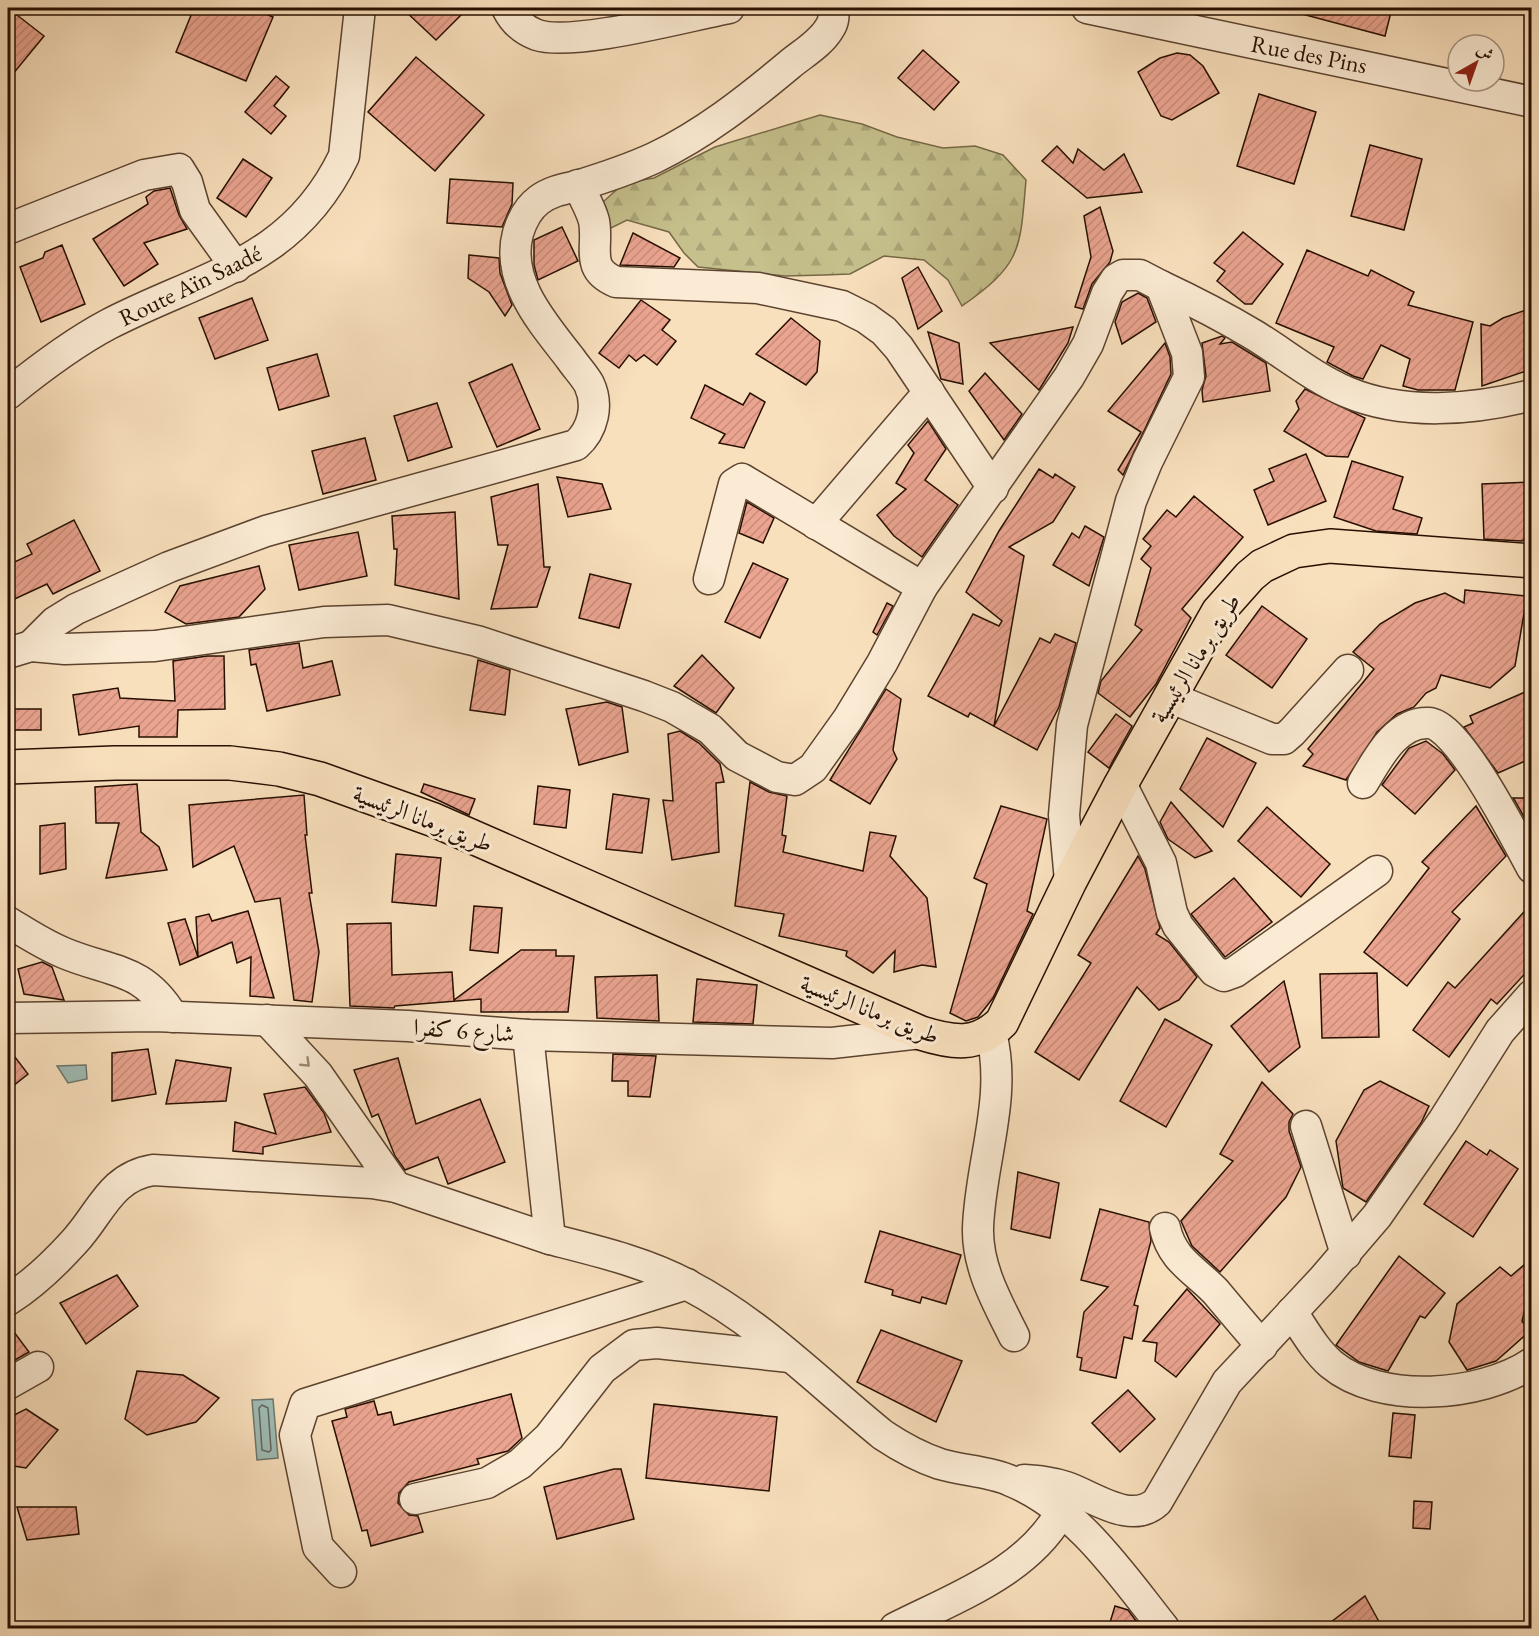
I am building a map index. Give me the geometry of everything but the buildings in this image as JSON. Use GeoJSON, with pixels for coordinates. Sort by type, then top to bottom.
{"type":"FeatureCollection","features":[{"type":"Feature","properties":{"kind":"main road","name":"طريق برمانا الرئيسية"},"geometry":{"type":"LineString","coordinates":[[8,767],[115,763],[230,763],[279,769],[320,779],[434,820],[921,1034],[942,1040],[967,1042],[991,1033],[1010,1010],[1070,881],[1169,698],[1218,612],[1237,588],[1262,566],[1294,551],[1330,546],[1532,561]]}},
{"type":"Feature","properties":{"kind":"street","name":"Route Aïn Saadé"},"geometry":{"type":"LineString","coordinates":[[8,394],[71,346],[110,324],[236,267],[271,247],[293,227],[323,193],[337,171],[347,138],[352,60],[360,8]]}},
{"type":"Feature","properties":{"kind":"street"},"geometry":{"type":"LineString","coordinates":[[507,8],[520,26],[536,34],[570,38],[729,8]]}},
{"type":"Feature","properties":{"kind":"street"},"geometry":{"type":"LineString","coordinates":[[19,650],[76,609],[169,567],[266,531],[576,445],[586,434],[591,423],[593,395],[588,381],[542,321],[523,289],[516,267],[515,245],[528,210],[540,199],[557,190],[578,186],[653,158],[703,131],[744,102],[821,39],[833,23],[833,8]]}},
{"type":"Feature","properties":{"kind":"street","name":"Rue des Pins"},"geometry":{"type":"LineString","coordinates":[[1087,8],[1532,102]]}},
{"type":"Feature","properties":{"kind":"street"},"geometry":{"type":"LineString","coordinates":[[10,228],[144,175],[179,169],[187,182],[195,210],[236,267]]}},
{"type":"Feature","properties":{"kind":"street"},"geometry":{"type":"LineString","coordinates":[[578,186],[594,221],[593,242],[598,271],[606,278],[616,282],[758,288],[842,306],[866,318],[891,338],[993,488]]}},
{"type":"Feature","properties":{"kind":"street"},"geometry":{"type":"LineString","coordinates":[[19,650],[155,646],[324,622],[352,620],[398,622],[477,641],[672,707],[710,729],[737,756],[777,777],[789,780],[801,778],[813,768],[848,719],[882,663],[922,587],[993,488],[1080,359],[1107,293],[1116,279],[1123,275],[1140,275],[1210,310],[1313,374],[1365,398],[1405,407],[1434,408],[1507,402],[1532,395]]}},
{"type":"Feature","properties":{"kind":"street"},"geometry":{"type":"LineString","coordinates":[[1070,881],[1064,815],[1072,725],[1131,501],[1147,462],[1189,377],[1187,353],[1161,286]]}},
{"type":"Feature","properties":{"kind":"street"},"geometry":{"type":"LineString","coordinates":[[816,524],[929,392]]}},
{"type":"Feature","properties":{"kind":"street"},"geometry":{"type":"LineString","coordinates":[[709,579],[717,541],[737,480],[750,481],[816,524],[922,587]]}},
{"type":"Feature","properties":{"kind":"street"},"geometry":{"type":"LineString","coordinates":[[1169,698],[1272,739],[1281,739],[1292,732],[1348,670]]}},
{"type":"Feature","properties":{"kind":"street"},"geometry":{"type":"LineString","coordinates":[[1363,783],[1383,752],[1397,736],[1420,724],[1437,725],[1461,745],[1528,854]]}},
{"type":"Feature","properties":{"kind":"street"},"geometry":{"type":"LineString","coordinates":[[1121,784],[1161,863],[1172,913],[1178,926],[1215,971],[1224,976],[1235,972],[1377,871]]}},
{"type":"Feature","properties":{"kind":"street"},"geometry":{"type":"LineString","coordinates":[[8,921],[63,953],[130,974],[157,994],[173,1017]]}},
{"type":"Feature","properties":{"kind":"street"},"geometry":{"type":"LineString","coordinates":[[8,1300],[26,1289],[66,1250],[125,1179],[137,1173],[153,1170],[321,1178],[396,1188],[550,1239],[624,1258],[687,1284],[724,1306],[790,1357],[855,1413],[902,1447],[941,1464],[1009,1480],[1059,1485],[1127,1510],[1151,1508],[1166,1491],[1214,1401],[1241,1366],[1346,1254],[1397,1188],[1500,1031],[1532,995]]}},
{"type":"Feature","properties":{"kind":"street","name":"شارع 6 كفرا"},"geometry":{"type":"LineString","coordinates":[[8,1018],[173,1017],[528,1035],[832,1043],[921,1034]]}},
{"type":"Feature","properties":{"kind":"street"},"geometry":{"type":"LineString","coordinates":[[267,1020],[318,1075],[396,1188]]}},
{"type":"Feature","properties":{"kind":"street"},"geometry":{"type":"LineString","coordinates":[[991,1033],[998,1058],[994,1112],[978,1229],[981,1262],[1014,1336]]}},
{"type":"Feature","properties":{"kind":"street"},"geometry":{"type":"LineString","coordinates":[[528,1035],[550,1239]]}},
{"type":"Feature","properties":{"kind":"street"},"geometry":{"type":"LineString","coordinates":[[1306,1126],[1346,1254]]}},
{"type":"Feature","properties":{"kind":"street"},"geometry":{"type":"LineString","coordinates":[[1165,1228],[1173,1252],[1184,1265],[1214,1290],[1262,1346]]}},
{"type":"Feature","properties":{"kind":"street"},"geometry":{"type":"LineString","coordinates":[[340,1572],[318,1547],[295,1435],[305,1404],[687,1284]]}},
{"type":"Feature","properties":{"kind":"street"},"geometry":{"type":"LineString","coordinates":[[1292,1312],[1314,1346],[1330,1363],[1351,1377],[1378,1387],[1399,1391],[1464,1387],[1513,1375],[1532,1363]]}},
{"type":"Feature","properties":{"kind":"street"},"geometry":{"type":"LineString","coordinates":[[416,1499],[487,1483],[520,1464],[549,1437],[602,1369],[634,1346],[657,1343],[790,1357]]}},
{"type":"Feature","properties":{"kind":"street"},"geometry":{"type":"LineString","coordinates":[[8,1384],[38,1367]]}},
{"type":"Feature","properties":{"kind":"street"},"geometry":{"type":"LineString","coordinates":[[1009,1480],[1038,1493],[1062,1510],[1124,1578],[1164,1629]]}},
{"type":"Feature","properties":{"kind":"street"},"geometry":{"type":"LineString","coordinates":[[895,1629],[1017,1563],[1046,1536],[1062,1510]]}},
{"type":"Feature","properties":{"kind":"green space"},"geometry":{"type":"Polygon","coordinates":[[[820,115],[862,124],[897,137],[943,148],[975,146],[1003,155],[1026,180],[1019,240],[1007,266],[982,291],[962,306],[948,280],[924,260],[884,256],[850,274],[785,276],[698,267],[684,253],[669,232],[627,220],[601,233],[603,202],[624,183],[654,178],[715,147],[820,115]]]}},
{"type":"Feature","properties":{"kind":"water"},"geometry":{"type":"Polygon","coordinates":[[[86,1065],[87,1079],[68,1083],[57,1066],[86,1065]]]}},
{"type":"Feature","properties":{"kind":"water"},"geometry":{"type":"Polygon","coordinates":[[[273,1399],[278,1458],[257,1460],[252,1400],[273,1399]]]}}]}
